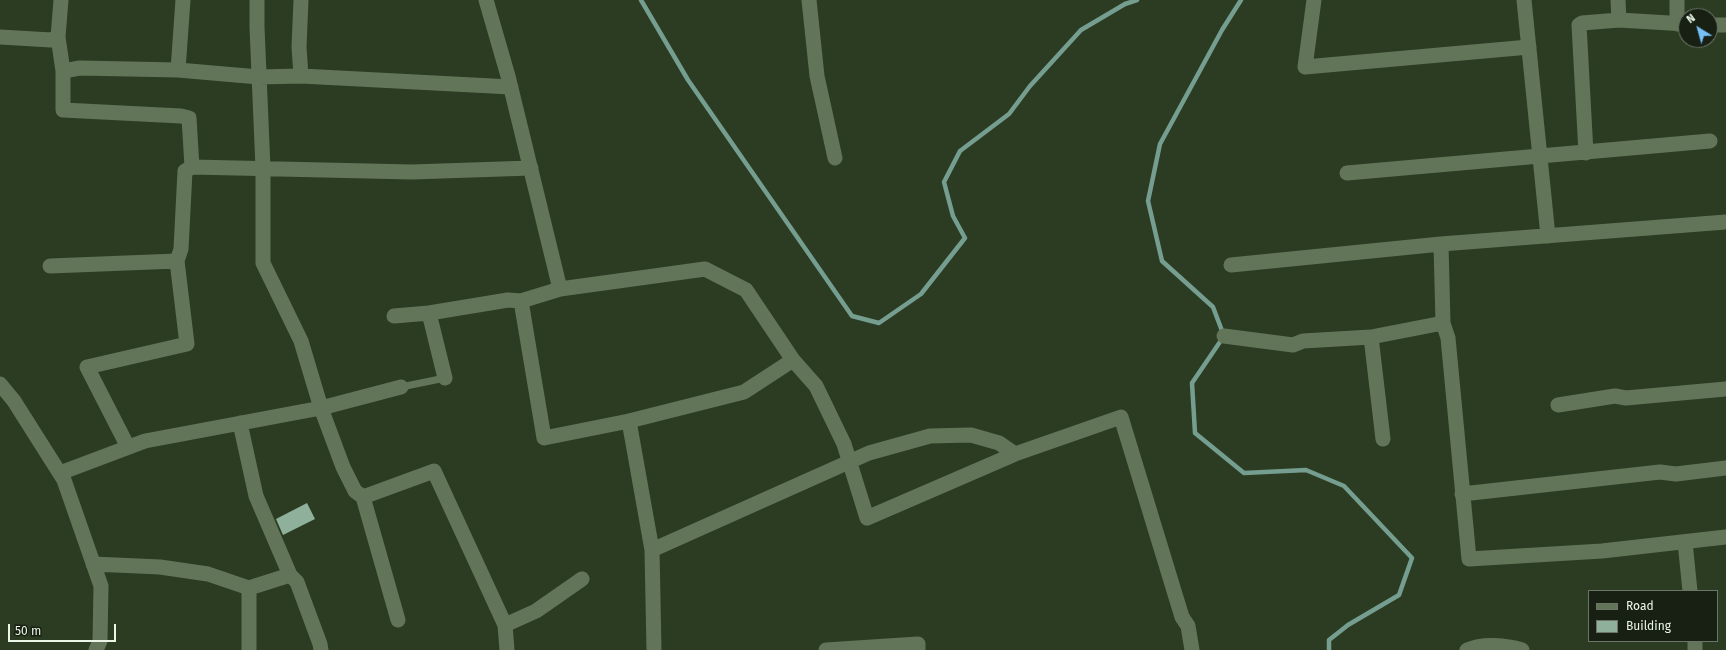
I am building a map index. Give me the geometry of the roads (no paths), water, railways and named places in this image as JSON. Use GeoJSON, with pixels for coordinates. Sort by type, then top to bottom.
{"type":"FeatureCollection","features":[{"type":"Feature","properties":{"kind":"street"},"geometry":{"type":"LineString","coordinates":[[61,0],[58,37],[63,71],[63,110],[181,116],[190,118],[192,167]]}},
{"type":"Feature","properties":{"kind":"street"},"geometry":{"type":"LineString","coordinates":[[178,70],[183,0]]}},
{"type":"Feature","properties":{"kind":"street"},"geometry":{"type":"LineString","coordinates":[[258,0],[257,27],[263,168],[263,264],[301,341],[343,468],[355,491],[363,497],[398,620]]}},
{"type":"Feature","properties":{"kind":"street"},"geometry":{"type":"LineString","coordinates":[[301,0],[299,47],[301,76]]}},
{"type":"Feature","properties":{"kind":"street"},"geometry":{"type":"LineString","coordinates":[[486,0],[511,87],[560,289]]}},
{"type":"Feature","properties":{"kind":"street"},"geometry":{"type":"LineString","coordinates":[[809,0],[817,76],[835,158]]}},
{"type":"Feature","properties":{"kind":"street"},"geometry":{"type":"LineString","coordinates":[[1314,0],[1305,67],[1530,47]]}},
{"type":"Feature","properties":{"kind":"street"},"geometry":{"type":"LineString","coordinates":[[1524,0],[1530,47],[1539,156],[1548,236]]}},
{"type":"Feature","properties":{"kind":"street"},"geometry":{"type":"LineString","coordinates":[[1618,0],[1619,20]]}},
{"type":"Feature","properties":{"kind":"street"},"geometry":{"type":"LineString","coordinates":[[1586,153],[1579,25],[1582,23],[1619,20],[1678,24]]}},
{"type":"Feature","properties":{"kind":"street"},"geometry":{"type":"LineString","coordinates":[[0,37],[51,40],[58,37]]}},
{"type":"Feature","properties":{"kind":"street"},"geometry":{"type":"LineString","coordinates":[[63,71],[80,68],[178,70],[260,77],[301,76],[511,87]]}},
{"type":"Feature","properties":{"kind":"street"},"geometry":{"type":"LineString","coordinates":[[1347,173],[1710,141]]}},
{"type":"Feature","properties":{"kind":"street"},"geometry":{"type":"LineString","coordinates":[[128,447],[87,367],[187,344],[177,261],[181,249],[185,172],[192,167],[412,172],[530,168]]}},
{"type":"Feature","properties":{"kind":"street"},"geometry":{"type":"LineString","coordinates":[[1231,265],[1441,244],[1726,222]]}},
{"type":"Feature","properties":{"kind":"street"},"geometry":{"type":"LineString","coordinates":[[1441,244],[1443,324],[1448,338],[1468,559],[1602,551],[1726,537]]}},
{"type":"Feature","properties":{"kind":"street"},"geometry":{"type":"LineString","coordinates":[[50,266],[177,261]]}},
{"type":"Feature","properties":{"kind":"street"},"geometry":{"type":"LineString","coordinates":[[394,316],[429,314],[508,300],[520,301],[560,289],[705,269],[746,290],[793,360],[816,386],[844,444],[867,518],[1014,454],[1121,417],[1182,618],[1188,626],[1192,650]]}},
{"type":"Feature","properties":{"kind":"street"},"geometry":{"type":"LineString","coordinates":[[520,301],[544,438],[629,421],[744,392],[793,360]]}},
{"type":"Feature","properties":{"kind":"street"},"geometry":{"type":"LineString","coordinates":[[429,314],[445,378]]}},
{"type":"Feature","properties":{"kind":"street"},"geometry":{"type":"LineString","coordinates":[[1224,336],[1293,345],[1303,341],[1371,337],[1443,324]]}},
{"type":"Feature","properties":{"kind":"street"},"geometry":{"type":"LineString","coordinates":[[1371,337],[1383,439]]}},
{"type":"Feature","properties":{"kind":"street"},"geometry":{"type":"LineString","coordinates":[[0,384],[14,401],[64,480],[101,586],[100,641],[96,650]]}},
{"type":"Feature","properties":{"kind":"street"},"geometry":{"type":"LineString","coordinates":[[60,473],[145,441],[322,408],[401,387]]}},
{"type":"Feature","properties":{"kind":"street"},"geometry":{"type":"LineString","coordinates":[[1558,405],[1615,396],[1626,398],[1726,389]]}},
{"type":"Feature","properties":{"kind":"street"},"geometry":{"type":"LineString","coordinates":[[629,421],[652,550],[654,650]]}},
{"type":"Feature","properties":{"kind":"street"},"geometry":{"type":"LineString","coordinates":[[240,423],[256,496],[290,575],[297,582],[321,650]]}},
{"type":"Feature","properties":{"kind":"street"},"geometry":{"type":"LineString","coordinates":[[652,550],[869,453],[930,436],[971,435],[999,443],[1014,454]]}},
{"type":"Feature","properties":{"kind":"street"},"geometry":{"type":"LineString","coordinates":[[1462,494],[1660,472],[1676,474],[1726,468]]}},
{"type":"Feature","properties":{"kind":"street"},"geometry":{"type":"LineString","coordinates":[[363,497],[434,471],[505,625],[507,650]]}},
{"type":"Feature","properties":{"kind":"street"},"geometry":{"type":"LineString","coordinates":[[1685,542],[1690,590]]}},
{"type":"Feature","properties":{"kind":"street"},"geometry":{"type":"LineString","coordinates":[[93,564],[160,567],[208,574],[249,588],[290,575]]}},
{"type":"Feature","properties":{"kind":"street"},"geometry":{"type":"LineString","coordinates":[[505,625],[536,611],[582,579]]}},
{"type":"Feature","properties":{"kind":"street"},"geometry":{"type":"LineString","coordinates":[[249,588],[249,650]]}},
{"type":"Feature","properties":{"kind":"street"},"geometry":{"type":"LineString","coordinates":[[826,650],[918,644],[918,650]]}},
{"type":"Feature","properties":{"kind":"street"},"geometry":{"type":"LineString","coordinates":[[1467,650],[1472,648],[1507,646],[1522,650]]}},
{"type":"Feature","properties":{"kind":"lane"},"geometry":{"type":"LineString","coordinates":[[401,387],[445,378]]}},
{"type":"Feature","properties":{"kind":"waterway"},"geometry":{"type":"LineString","coordinates":[[641,0],[688,80],[852,316],[879,323],[921,294],[965,238],[953,216],[944,182],[960,151],[1009,114],[1030,86],[1081,30],[1125,4],[1137,0]]}},
{"type":"Feature","properties":{"kind":"waterway"},"geometry":{"type":"LineString","coordinates":[[1241,0],[1222,30],[1160,144],[1148,201],[1162,261],[1213,307],[1224,336],[1192,383],[1195,433],[1244,473],[1306,470],[1344,486],[1412,558],[1399,595],[1348,625],[1329,640],[1329,650]]}}]}
